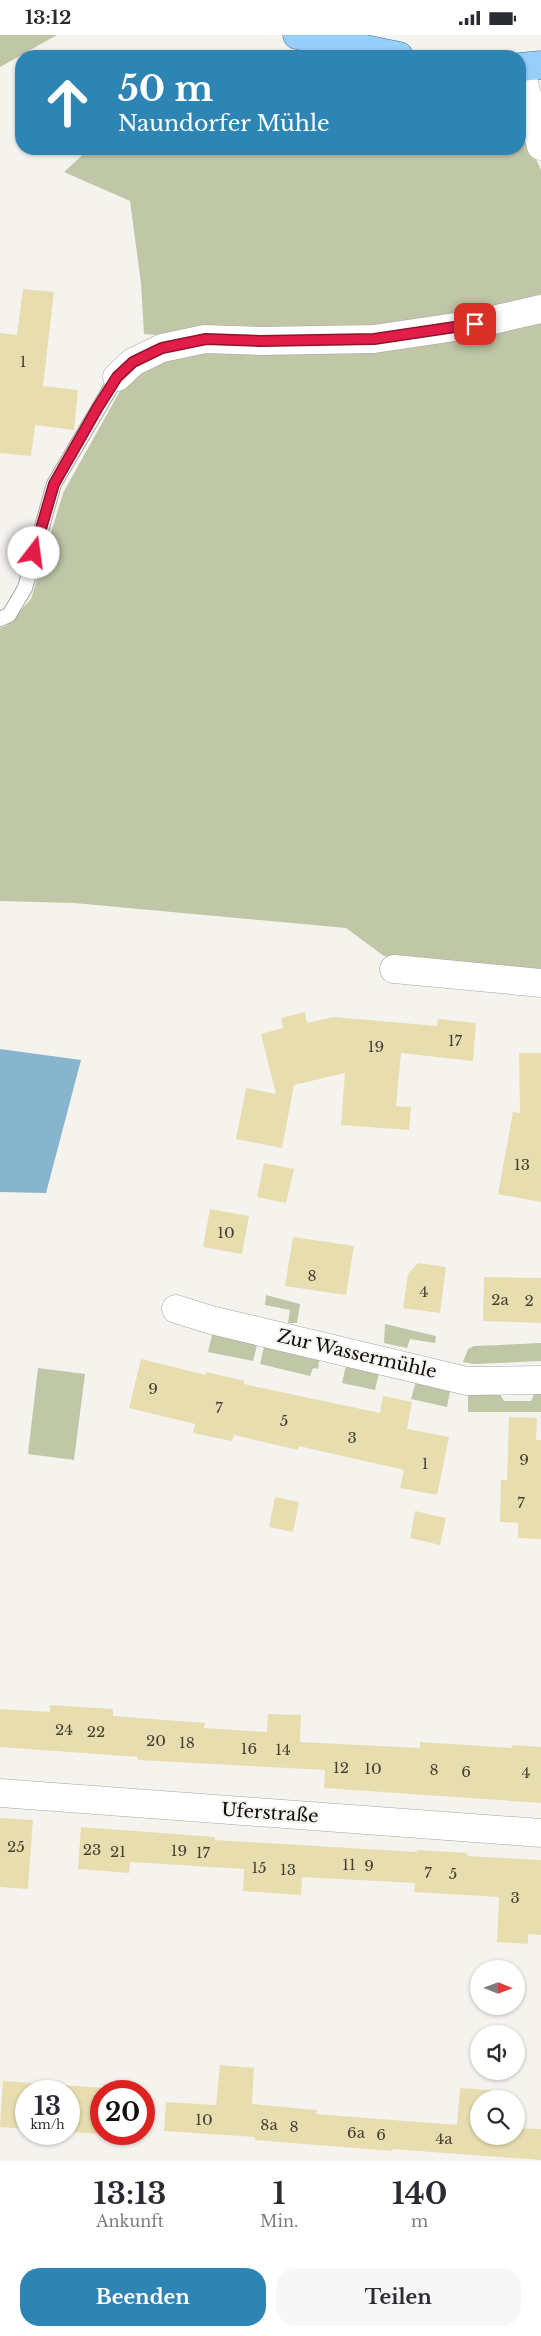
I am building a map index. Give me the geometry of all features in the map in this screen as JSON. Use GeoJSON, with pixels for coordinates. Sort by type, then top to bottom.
{"type":"FeatureCollection","features":[{"type":"Feature","properties":{"kind":"main road"},"geometry":{"type":"LineString","coordinates":[[297,35],[369,50]]}},
{"type":"Feature","properties":{"kind":"main road"},"geometry":{"type":"LineString","coordinates":[[526,66],[541,65]]}},
{"type":"Feature","properties":{"kind":"street"},"geometry":{"type":"LineString","coordinates":[[526,90],[541,146]]}},
{"type":"Feature","properties":{"kind":"street"},"geometry":{"type":"LineString","coordinates":[[117,377],[133,362],[162,348],[206,339],[260,341],[374,339],[475,324],[541,309]]}},
{"type":"Feature","properties":{"kind":"street"},"geometry":{"type":"LineString","coordinates":[[394,969],[541,983]]}},
{"type":"Feature","properties":{"kind":"street","name":"Zur Wassermühle"},"geometry":{"type":"LineString","coordinates":[[176,1309],[212,1320],[467,1381],[541,1380]]}},
{"type":"Feature","properties":{"kind":"street","name":"Uferstraße"},"geometry":{"type":"LineString","coordinates":[[0,1793],[541,1833]]}},
{"type":"Feature","properties":{"kind":"lane"},"geometry":{"type":"LineString","coordinates":[[0,619],[9,615],[25,588],[54,484],[117,377]]}},
{"type":"Feature","properties":{"kind":"green space"},"geometry":{"type":"Polygon","coordinates":[[[0,35],[57,35],[30,50],[15,50],[15,59],[0,67],[0,35]]]}},
{"type":"Feature","properties":{"kind":"green space"},"geometry":{"type":"Polygon","coordinates":[[[526,136],[541,170],[541,971],[384,956],[346,928],[74,903],[0,901],[0,628],[7,625],[31,599],[63,493],[126,380],[205,339],[144,334],[141,283],[130,201],[64,172],[82,155],[526,155],[526,136]]]}},
{"type":"Feature","properties":{"kind":"green space"},"geometry":{"type":"Polygon","coordinates":[[[266,1295],[300,1304],[297,1323],[288,1323],[290,1310],[265,1305],[266,1295]]]}},
{"type":"Feature","properties":{"kind":"green space"},"geometry":{"type":"Polygon","coordinates":[[[385,1324],[436,1336],[435,1343],[410,1339],[407,1348],[384,1343],[385,1324]]]}},
{"type":"Feature","properties":{"kind":"green space"},"geometry":{"type":"Polygon","coordinates":[[[213,1331],[258,1341],[253,1361],[208,1352],[213,1331]]]}},
{"type":"Feature","properties":{"kind":"green space"},"geometry":{"type":"Polygon","coordinates":[[[265,1343],[320,1355],[318,1369],[313,1368],[310,1376],[260,1364],[265,1343]]]}},
{"type":"Feature","properties":{"kind":"green space"},"geometry":{"type":"Polygon","coordinates":[[[541,1343],[541,1361],[474,1364],[463,1362],[468,1349],[474,1346],[541,1343]]]}},
{"type":"Feature","properties":{"kind":"green space"},"geometry":{"type":"Polygon","coordinates":[[[347,1361],[380,1369],[375,1390],[342,1383],[347,1361]]]}},
{"type":"Feature","properties":{"kind":"green space"},"geometry":{"type":"Polygon","coordinates":[[[38,1368],[85,1374],[74,1460],[28,1454],[38,1368]]]}},
{"type":"Feature","properties":{"kind":"green space"},"geometry":{"type":"Polygon","coordinates":[[[417,1378],[451,1386],[447,1407],[411,1399],[417,1378]]]}},
{"type":"Feature","properties":{"kind":"green space"},"geometry":{"type":"Polygon","coordinates":[[[537,1388],[541,1388],[541,1412],[468,1412],[468,1389],[497,1389],[504,1401],[531,1401],[537,1388]]]}},
{"type":"Feature","properties":{"kind":"water"},"geometry":{"type":"Polygon","coordinates":[[[0,1049],[81,1060],[46,1193],[0,1192],[0,1049]]]}},
{"type":"Feature","properties":{"kind":"building"},"geometry":{"type":"Polygon","coordinates":[[[23,289],[54,292],[43,386],[78,390],[74,430],[35,425],[31,456],[0,453],[0,333],[17,335],[23,289]]]}},
{"type":"Feature","properties":{"kind":"building"},"geometry":{"type":"Polygon","coordinates":[[[305,1012],[307,1023],[334,1017],[437,1026],[438,1019],[476,1023],[473,1061],[401,1053],[396,1106],[411,1107],[409,1130],[341,1125],[345,1073],[294,1085],[282,1148],[236,1139],[246,1088],[276,1094],[261,1034],[283,1028],[281,1018],[305,1012]]]}},
{"type":"Feature","properties":{"kind":"building"},"geometry":{"type":"Polygon","coordinates":[[[519,1053],[541,1053],[541,1202],[498,1194],[513,1112],[520,1113],[519,1053]]]}},
{"type":"Feature","properties":{"kind":"building"},"geometry":{"type":"Polygon","coordinates":[[[264,1163],[294,1169],[286,1203],[257,1197],[264,1163]]]}},
{"type":"Feature","properties":{"kind":"building"},"geometry":{"type":"Polygon","coordinates":[[[210,1209],[249,1216],[242,1254],[203,1247],[210,1209]]]}},
{"type":"Feature","properties":{"kind":"building"},"geometry":{"type":"Polygon","coordinates":[[[293,1237],[354,1246],[346,1295],[285,1286],[293,1237]]]}},
{"type":"Feature","properties":{"kind":"building"},"geometry":{"type":"Polygon","coordinates":[[[418,1263],[446,1267],[440,1313],[403,1308],[408,1274],[418,1263]]]}},
{"type":"Feature","properties":{"kind":"building"},"geometry":{"type":"Polygon","coordinates":[[[484,1277],[541,1278],[541,1323],[483,1321],[484,1277]]]}},
{"type":"Feature","properties":{"kind":"building"},"geometry":{"type":"Polygon","coordinates":[[[141,1359],[206,1375],[206,1372],[245,1381],[244,1384],[380,1413],[383,1396],[412,1402],[407,1429],[449,1437],[437,1495],[400,1488],[404,1470],[299,1446],[298,1450],[234,1435],[232,1441],[193,1433],[195,1424],[129,1408],[141,1359]]]}},
{"type":"Feature","properties":{"kind":"building"},"geometry":{"type":"Polygon","coordinates":[[[509,1417],[537,1418],[536,1440],[541,1440],[541,1539],[518,1538],[518,1523],[500,1522],[501,1480],[507,1480],[509,1417]]]}},
{"type":"Feature","properties":{"kind":"building"},"geometry":{"type":"Polygon","coordinates":[[[275,1497],[299,1502],[293,1532],[269,1527],[275,1497]]]}},
{"type":"Feature","properties":{"kind":"building"},"geometry":{"type":"Polygon","coordinates":[[[415,1511],[446,1518],[440,1545],[410,1538],[415,1511]]]}},
{"type":"Feature","properties":{"kind":"building"},"geometry":{"type":"Polygon","coordinates":[[[50,1705],[113,1709],[113,1716],[205,1723],[204,1728],[267,1732],[268,1714],[301,1715],[300,1742],[420,1748],[420,1742],[512,1748],[512,1745],[541,1747],[541,1803],[324,1788],[325,1770],[138,1760],[138,1757],[0,1747],[0,1709],[50,1712],[50,1705]]]}},
{"type":"Feature","properties":{"kind":"building"},"geometry":{"type":"Polygon","coordinates":[[[0,1818],[33,1820],[28,1889],[0,1887],[0,1818]]]}},
{"type":"Feature","properties":{"kind":"building"},"geometry":{"type":"Polygon","coordinates":[[[81,1827],[215,1837],[215,1840],[417,1852],[417,1850],[467,1853],[467,1856],[541,1860],[541,1935],[528,1934],[528,1944],[497,1942],[499,1897],[414,1892],[415,1883],[302,1877],[301,1895],[243,1891],[244,1869],[130,1862],[129,1873],[78,1869],[81,1827]]]}},
{"type":"Feature","properties":{"kind":"building"},"geometry":{"type":"Polygon","coordinates":[[[220,2065],[254,2068],[252,2104],[317,2110],[316,2114],[457,2125],[460,2088],[490,2090],[470,2090],[470,2145],[525,2145],[525,2128],[541,2129],[541,2160],[392,2149],[392,2151],[255,2140],[255,2137],[164,2131],[166,2102],[216,2105],[220,2065]]]}},
{"type":"Feature","properties":{"kind":"building"},"geometry":{"type":"Polygon","coordinates":[[[3,2081],[15,2082],[15,2128],[0,2127],[3,2081]]]}},
{"type":"Feature","properties":{"kind":"building"},"geometry":{"type":"Polygon","coordinates":[[[80,2086],[90,2087],[90,2133],[80,2133],[80,2086]]]}},
{"type":"Feature","properties":{"kind":"route"},"geometry":{"type":"LineString","coordinates":[[34,553],[54,484],[117,377],[133,362],[162,348],[206,339],[260,341],[374,339],[475,324]]}}]}
